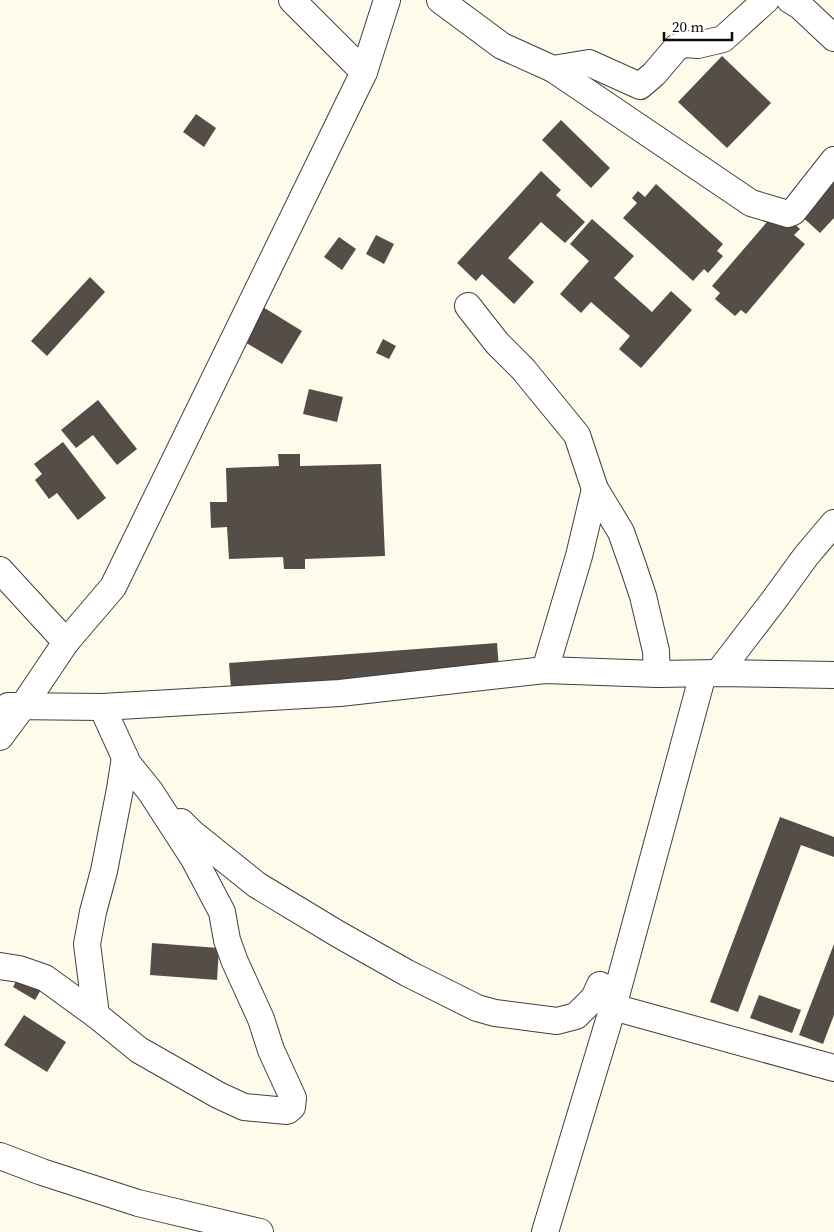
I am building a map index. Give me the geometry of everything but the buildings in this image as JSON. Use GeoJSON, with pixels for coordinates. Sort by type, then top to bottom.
{"type":"FeatureCollection","features":[{"type":"Feature","properties":{"kind":"street"},"geometry":{"type":"LineString","coordinates":[[292,0],[364,72]]}},
{"type":"Feature","properties":{"kind":"street"},"geometry":{"type":"LineString","coordinates":[[0,737],[11,706],[113,587],[364,72],[388,0]]}},
{"type":"Feature","properties":{"kind":"street"},"geometry":{"type":"LineString","coordinates":[[440,0],[502,46],[553,69],[750,203],[788,214],[793,212],[834,160]]}},
{"type":"Feature","properties":{"kind":"street"},"geometry":{"type":"LineString","coordinates":[[553,69],[589,63],[640,86],[654,74],[677,48],[686,44],[698,45],[723,39],[766,0]]}},
{"type":"Feature","properties":{"kind":"street"},"geometry":{"type":"LineString","coordinates":[[790,0],[800,6],[834,38]]}},
{"type":"Feature","properties":{"kind":"street"},"geometry":{"type":"LineString","coordinates":[[468,306],[497,342],[524,369],[577,435],[595,489],[621,532],[633,566],[643,596],[656,651],[657,674]]}},
{"type":"Feature","properties":{"kind":"street"},"geometry":{"type":"LineString","coordinates":[[546,670],[579,556],[595,489]]}},
{"type":"Feature","properties":{"kind":"street"},"geometry":{"type":"LineString","coordinates":[[545,1232],[710,674],[774,600],[806,556],[834,523]]}},
{"type":"Feature","properties":{"kind":"street"},"geometry":{"type":"LineString","coordinates":[[0,570],[66,642]]}},
{"type":"Feature","properties":{"kind":"street"},"geometry":{"type":"LineString","coordinates":[[11,706],[102,708],[340,694],[546,670],[657,674],[834,675]]}},
{"type":"Feature","properties":{"kind":"street"},"geometry":{"type":"LineString","coordinates":[[102,708],[128,764],[150,791],[192,834],[257,885],[407,973],[477,1008],[494,1013],[557,1021],[576,1016],[594,998],[600,985],[613,1007],[834,1068]]}},
{"type":"Feature","properties":{"kind":"street"},"geometry":{"type":"LineString","coordinates":[[96,1015],[87,944],[104,871],[125,758]]}},
{"type":"Feature","properties":{"kind":"street"},"geometry":{"type":"LineString","coordinates":[[0,966],[19,969],[45,978],[96,1015],[138,1050],[218,1095],[244,1107],[287,1110],[292,1107],[293,1098],[271,1050],[261,1018],[227,940],[222,912],[194,859],[150,791]]}},
{"type":"Feature","properties":{"kind":"street"},"geometry":{"type":"LineString","coordinates":[[0,1156],[51,1175],[138,1203],[260,1232]]}}]}
